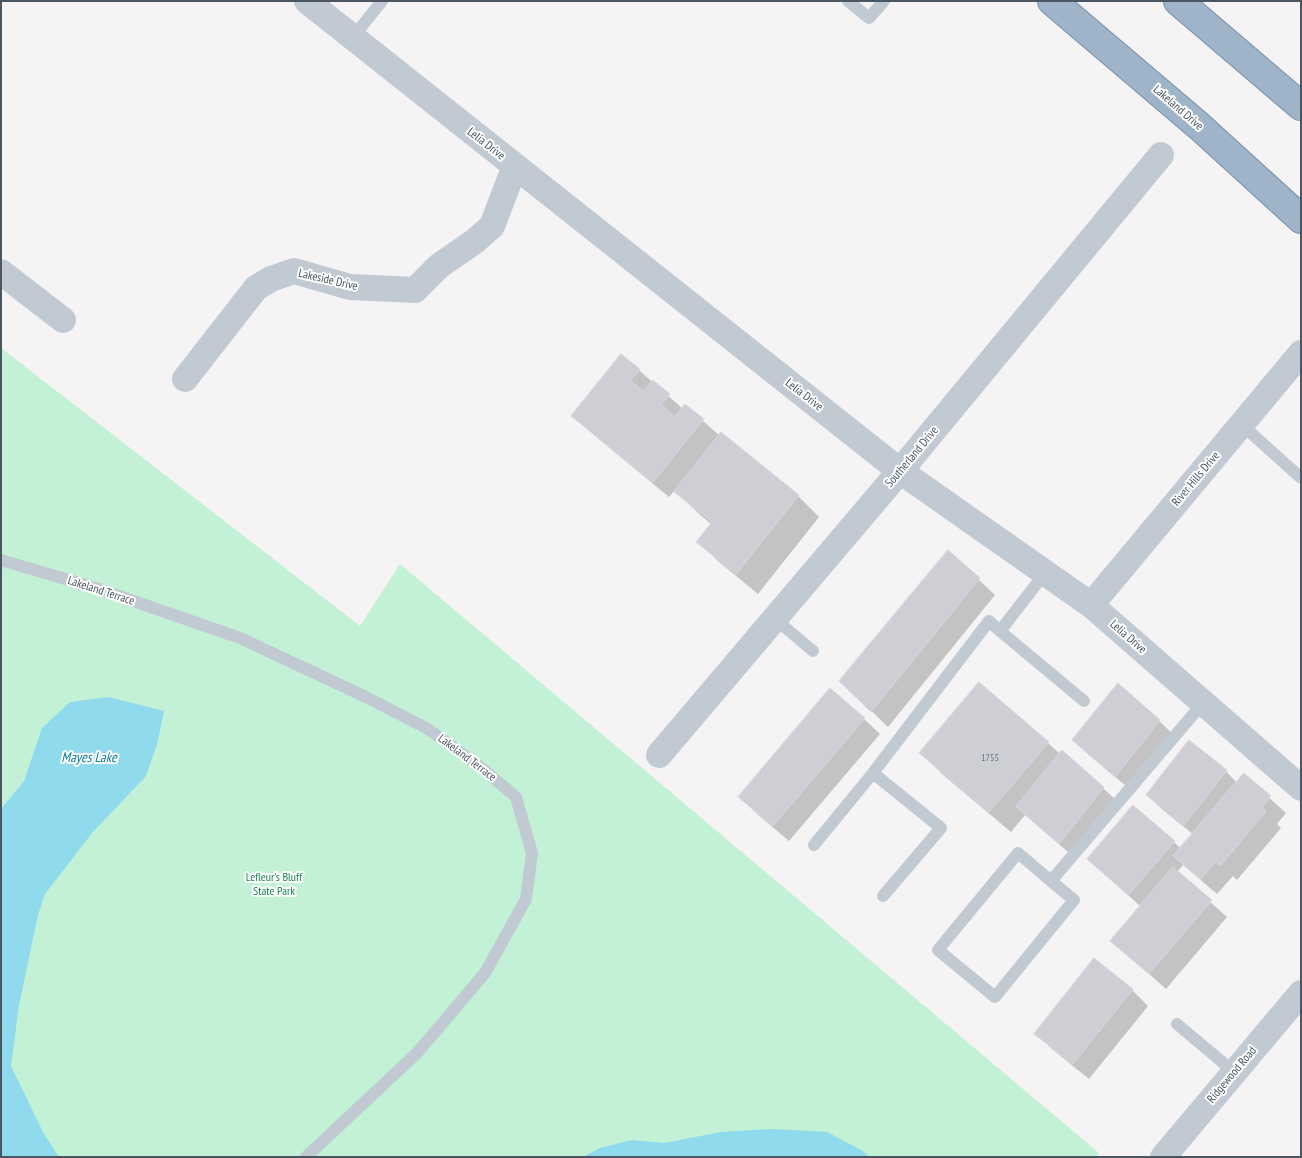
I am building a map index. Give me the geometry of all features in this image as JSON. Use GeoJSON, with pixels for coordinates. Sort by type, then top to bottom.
{"type":"FeatureCollection","features":[{"type":"Feature","properties":{"kind":"highway","name":"Lakeland Drive"},"geometry":{"type":"LineString","coordinates":[[1052,1],[1199,126],[1301,219]]}},
{"type":"Feature","properties":{"kind":"highway"},"geometry":{"type":"LineString","coordinates":[[1178,1],[1301,106]]}},
{"type":"Feature","properties":{"kind":"street","name":"Lelia Drive"},"geometry":{"type":"LineString","coordinates":[[307,1],[900,471],[1091,605],[1301,788]]}},
{"type":"Feature","properties":{"kind":"street","name":"Southerland Drive"},"geometry":{"type":"LineString","coordinates":[[659,755],[900,471],[1161,155]]}},
{"type":"Feature","properties":{"kind":"street","name":"Lakeside Drive"},"geometry":{"type":"LineString","coordinates":[[186,379],[256,288],[294,271],[350,287],[415,290],[439,266],[475,241],[492,226],[515,166]]}},
{"type":"Feature","properties":{"kind":"street"},"geometry":{"type":"LineString","coordinates":[[1,272],[63,320]]}},
{"type":"Feature","properties":{"kind":"street","name":"River Hills Drive"},"geometry":{"type":"LineString","coordinates":[[1091,605],[1301,353]]}},
{"type":"Feature","properties":{"kind":"street","name":"Ridgewood Road"},"geometry":{"type":"LineString","coordinates":[[1163,1157],[1301,993]]}},
{"type":"Feature","properties":{"kind":"lane"},"geometry":{"type":"LineString","coordinates":[[353,38],[382,1]]}},
{"type":"Feature","properties":{"kind":"lane"},"geometry":{"type":"LineString","coordinates":[[848,1],[869,18],[884,1]]}},
{"type":"Feature","properties":{"kind":"lane"},"geometry":{"type":"LineString","coordinates":[[1242,425],[1301,477]]}},
{"type":"Feature","properties":{"kind":"lane","name":"Lakeland Terrace"},"geometry":{"type":"LineString","coordinates":[[1,560],[99,589],[240,638],[366,697],[428,729],[484,769],[516,797],[532,853],[526,899],[485,973],[417,1054],[306,1157]]}},
{"type":"Feature","properties":{"kind":"lane"},"geometry":{"type":"LineString","coordinates":[[1000,631],[1045,573]]}},
{"type":"Feature","properties":{"kind":"lane"},"geometry":{"type":"LineString","coordinates":[[775,619],[813,651]]}},
{"type":"Feature","properties":{"kind":"lane"},"geometry":{"type":"LineString","coordinates":[[814,845],[873,773],[989,621],[1084,701]]}},
{"type":"Feature","properties":{"kind":"lane"},"geometry":{"type":"LineString","coordinates":[[1051,881],[1203,703]]}},
{"type":"Feature","properties":{"kind":"lane"},"geometry":{"type":"LineString","coordinates":[[873,773],[941,828],[883,896]]}},
{"type":"Feature","properties":{"kind":"lane"},"geometry":{"type":"LineString","coordinates":[[1018,853],[1051,881],[1074,900],[995,997],[938,950],[1018,853]]}},
{"type":"Feature","properties":{"kind":"lane"},"geometry":{"type":"LineString","coordinates":[[1177,1024],[1234,1072]]}},
{"type":"Feature","properties":{"kind":"green space","name":"Lefleur's Bluff State Park"},"geometry":{"type":"Polygon","coordinates":[[[1,348],[360,626],[400,564],[1099,1153],[1096,1157],[1,1157],[1,348]]]}},
{"type":"Feature","properties":{"kind":"water","name":"Mayes Lake"},"geometry":{"type":"Polygon","coordinates":[[[109,697],[164,711],[158,741],[146,776],[92,833],[45,894],[38,915],[19,1005],[11,1066],[44,1134],[59,1157],[1,1157],[1,809],[24,781],[42,728],[70,702],[109,697]]]}},
{"type":"Feature","properties":{"kind":"water"},"geometry":{"type":"Polygon","coordinates":[[[772,1129],[827,1132],[863,1151],[869,1157],[583,1157],[600,1148],[632,1140],[664,1143],[721,1132],[772,1129]]]}},
{"type":"Feature","properties":{"kind":"building"},"geometry":{"type":"Polygon","coordinates":[[[621,354],[640,369],[630,381],[643,391],[653,380],[670,394],[661,405],[675,417],[685,404],[704,419],[653,482],[571,416],[621,354]]]}},
{"type":"Feature","properties":{"kind":"building"},"geometry":{"type":"Polygon","coordinates":[[[721,432],[799,495],[736,574],[696,542],[712,522],[674,492],[721,432]]]}},
{"type":"Feature","properties":{"kind":"building"},"geometry":{"type":"Polygon","coordinates":[[[948,550],[980,578],[871,712],[839,681],[948,550]]]}},
{"type":"Feature","properties":{"kind":"building"},"geometry":{"type":"Polygon","coordinates":[[[979,682],[1049,742],[989,812],[919,753],[979,682]]]}},
{"type":"Feature","properties":{"kind":"building"},"geometry":{"type":"Polygon","coordinates":[[[1118,683],[1160,720],[1115,777],[1072,740],[1118,683]]]}},
{"type":"Feature","properties":{"kind":"building"},"geometry":{"type":"Polygon","coordinates":[[[830,688],[865,718],[773,826],[738,797],[830,688]]]}},
{"type":"Feature","properties":{"kind":"building"},"geometry":{"type":"Polygon","coordinates":[[[1189,740],[1227,770],[1184,825],[1146,795],[1189,740]]]}},
{"type":"Feature","properties":{"kind":"building"},"geometry":{"type":"Polygon","coordinates":[[[1062,750],[1104,787],[1059,844],[1016,807],[1062,750]]]}},
{"type":"Feature","properties":{"kind":"building"},"geometry":{"type":"Polygon","coordinates":[[[1244,773],[1271,796],[1262,807],[1266,811],[1221,865],[1216,861],[1201,879],[1173,856],[1244,773]]]}},
{"type":"Feature","properties":{"kind":"building"},"geometry":{"type":"Polygon","coordinates":[[[1133,805],[1175,841],[1128,895],[1087,859],[1133,805]]]}},
{"type":"Feature","properties":{"kind":"building"},"geometry":{"type":"Polygon","coordinates":[[[1173,867],[1212,900],[1149,974],[1110,941],[1173,867]]]}},
{"type":"Feature","properties":{"kind":"building"},"geometry":{"type":"Polygon","coordinates":[[[1094,958],[1133,989],[1073,1064],[1034,1034],[1094,958]]]}}]}
